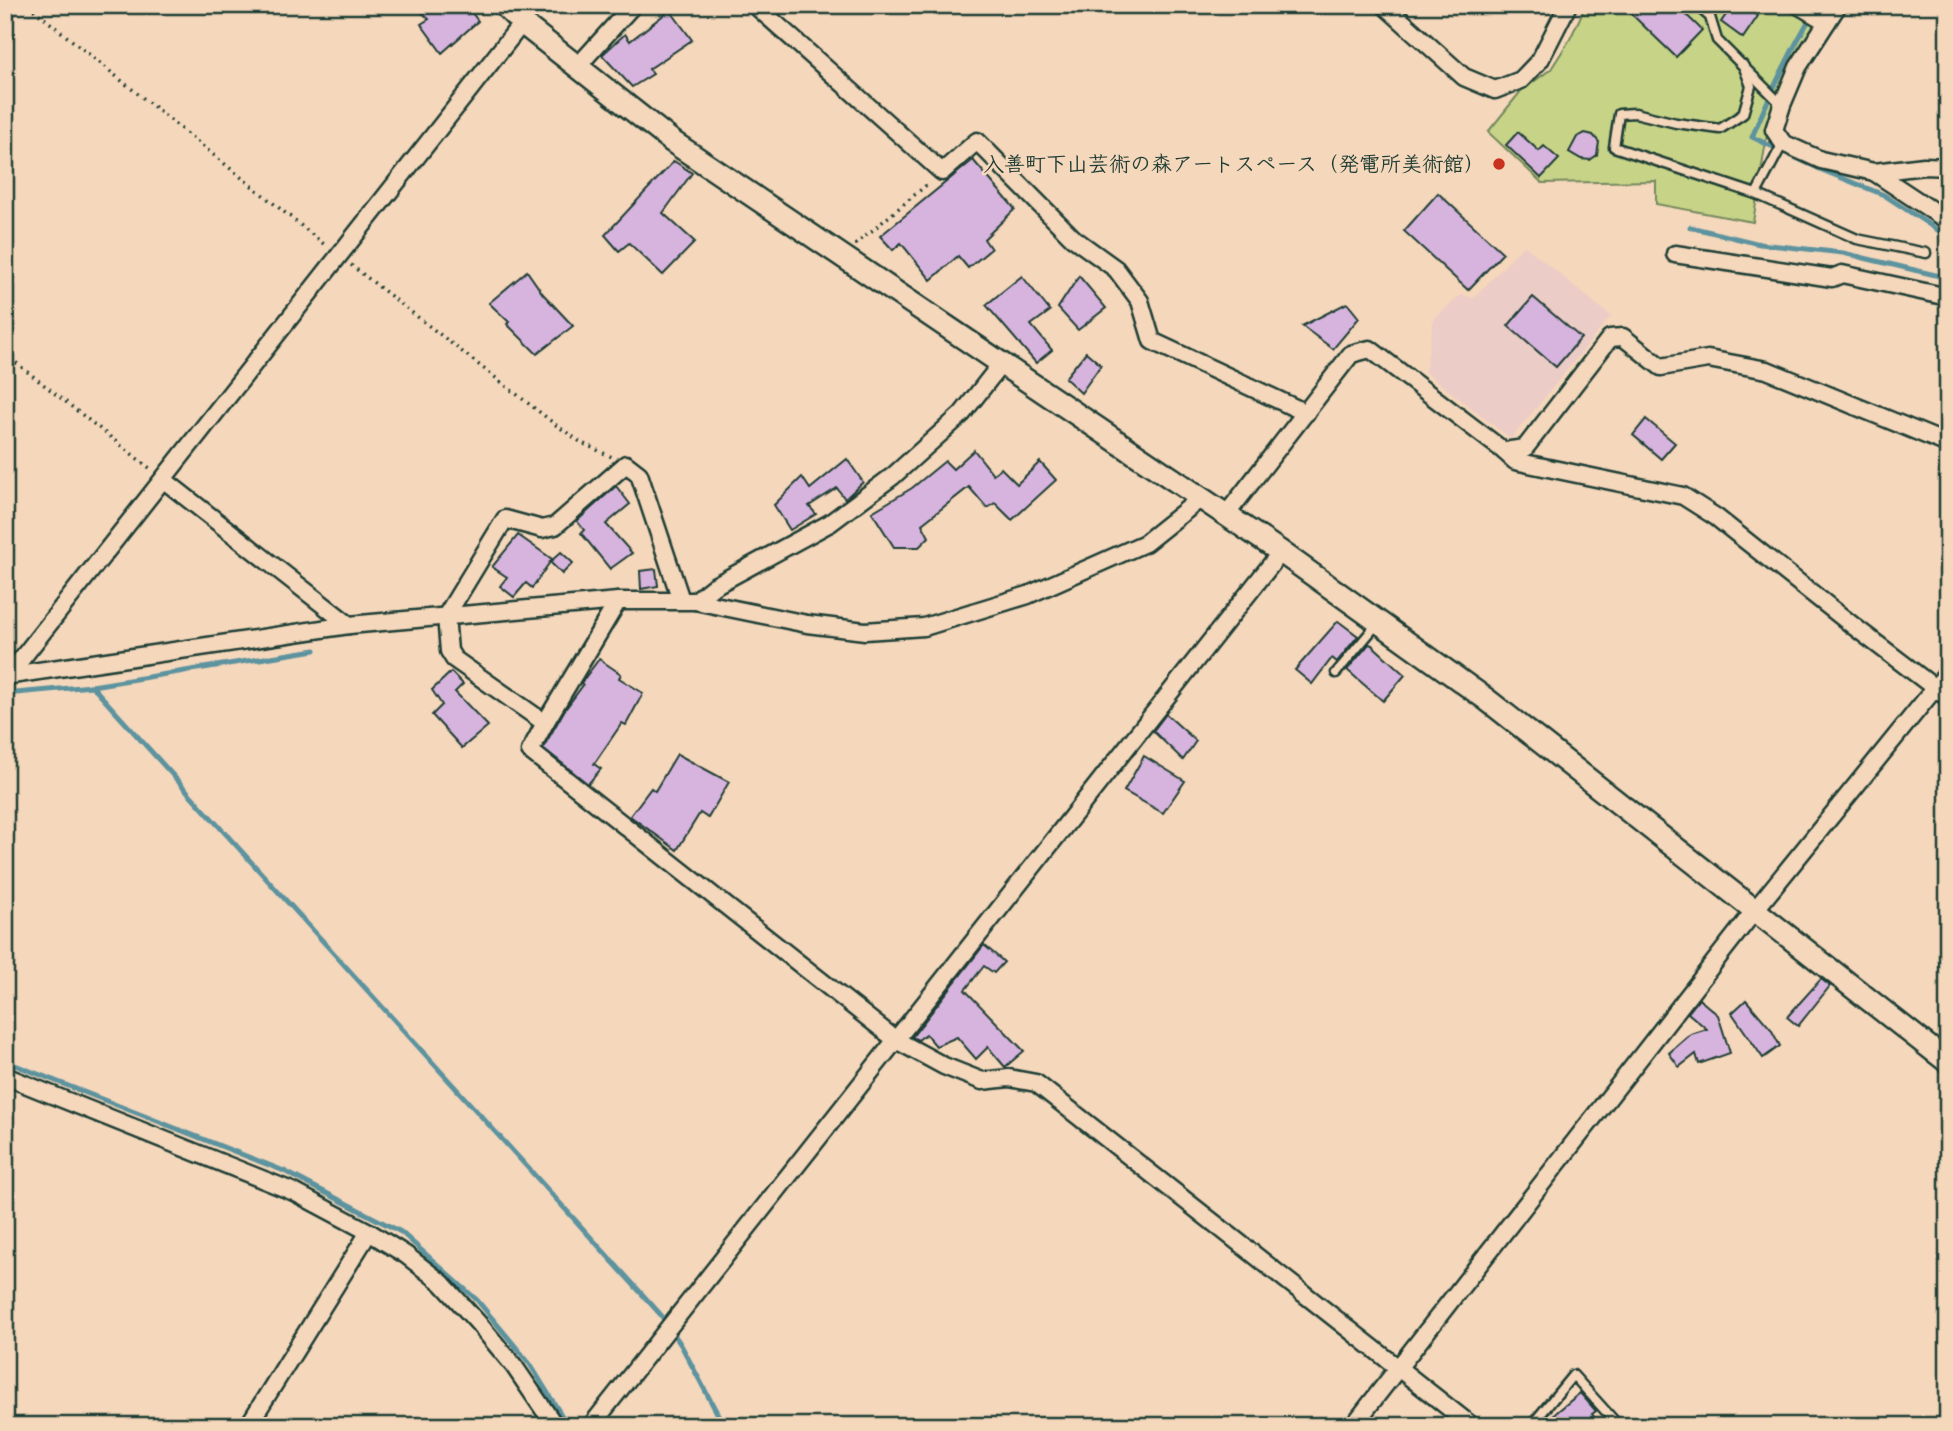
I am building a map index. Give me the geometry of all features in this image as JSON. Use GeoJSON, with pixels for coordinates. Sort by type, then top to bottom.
{"type":"FeatureCollection","features":[{"type":"Feature","properties":{"kind":"street"},"geometry":{"type":"LineString","coordinates":[[505,5],[522,23],[673,142],[1281,552],[1486,699],[1948,1062]]}},
{"type":"Feature","properties":{"kind":"street"},"geometry":{"type":"LineString","coordinates":[[577,66],[633,5]]}},
{"type":"Feature","properties":{"kind":"street"},"geometry":{"type":"LineString","coordinates":[[755,5],[942,172],[977,141],[1073,238],[1116,269],[1140,301],[1152,341],[1306,413]]}},
{"type":"Feature","properties":{"kind":"street"},"geometry":{"type":"LineString","coordinates":[[1384,5],[1464,77],[1495,90],[1521,80],[1540,60],[1568,5]]}},
{"type":"Feature","properties":{"kind":"street"},"geometry":{"type":"LineString","coordinates":[[1798,5],[1828,22]]}},
{"type":"Feature","properties":{"kind":"street"},"geometry":{"type":"LineString","coordinates":[[1838,5],[1798,67],[1774,130],[1783,143],[1821,160],[1874,172],[1924,166],[1948,167]]}},
{"type":"Feature","properties":{"kind":"street"},"geometry":{"type":"LineString","coordinates":[[7,676],[522,23]]}},
{"type":"Feature","properties":{"kind":"street"},"geometry":{"type":"LineString","coordinates":[[1874,172],[1948,221]]}},
{"type":"Feature","properties":{"kind":"street"},"geometry":{"type":"LineString","coordinates":[[1675,254],[1832,278],[1842,274],[1948,297]]}},
{"type":"Feature","properties":{"kind":"street"},"geometry":{"type":"LineString","coordinates":[[1504,451],[1525,448],[1610,338],[1623,337],[1661,367],[1708,359],[1768,370],[1948,444]]}},
{"type":"Feature","properties":{"kind":"street"},"geometry":{"type":"LineString","coordinates":[[1226,515],[1352,354],[1370,349],[1515,461],[1683,496],[1716,517],[1941,693]]}},
{"type":"Feature","properties":{"kind":"street"},"geometry":{"type":"LineString","coordinates":[[688,601],[830,523],[893,476],[962,414],[1001,364]]}},
{"type":"Feature","properties":{"kind":"street"},"geometry":{"type":"LineString","coordinates":[[545,723],[454,659],[450,651],[446,616],[505,519],[542,529],[555,526],[626,464],[639,474],[688,601]]}},
{"type":"Feature","properties":{"kind":"street"},"geometry":{"type":"LineString","coordinates":[[164,480],[349,625]]}},
{"type":"Feature","properties":{"kind":"street"},"geometry":{"type":"LineString","coordinates":[[7,676],[349,625],[618,601],[688,601],[818,626],[865,631],[924,627],[1027,595],[1144,543],[1200,499]]}},
{"type":"Feature","properties":{"kind":"street"},"geometry":{"type":"LineString","coordinates":[[591,1426],[1281,552]]}},
{"type":"Feature","properties":{"kind":"street"},"geometry":{"type":"LineString","coordinates":[[618,601],[530,751],[896,1040],[944,1066],[982,1081],[1009,1079],[1036,1083],[1472,1426]]}},
{"type":"Feature","properties":{"kind":"street"},"geometry":{"type":"LineString","coordinates":[[1353,1426],[1755,910],[1941,693],[1948,672]]}},
{"type":"Feature","properties":{"kind":"street"},"geometry":{"type":"LineString","coordinates":[[5,1076],[294,1192],[406,1255],[442,1283],[514,1366],[555,1426]]}},
{"type":"Feature","properties":{"kind":"street"},"geometry":{"type":"LineString","coordinates":[[248,1426],[369,1232]]}},
{"type":"Feature","properties":{"kind":"lane"},"geometry":{"type":"LineString","coordinates":[[1696,5],[1710,17],[1717,40],[1782,105]]}},
{"type":"Feature","properties":{"kind":"lane"},"geometry":{"type":"LineString","coordinates":[[1744,65],[1751,86],[1743,114],[1720,129],[1676,123],[1635,113],[1619,114],[1614,147],[1755,194],[1857,239],[1926,253]]}},
{"type":"Feature","properties":{"kind":"lane"},"geometry":{"type":"LineString","coordinates":[[1755,194],[1783,143]]}},
{"type":"Feature","properties":{"kind":"lane"},"geometry":{"type":"LineString","coordinates":[[1336,673],[1379,622]]}},
{"type":"Feature","properties":{"kind":"lane"},"geometry":{"type":"LineString","coordinates":[[1531,1426],[1573,1375],[1619,1426]]}},
{"type":"Feature","properties":{"kind":"path"},"geometry":{"type":"LineString","coordinates":[[5,22],[19,5]]}},
{"type":"Feature","properties":{"kind":"path"},"geometry":{"type":"LineString","coordinates":[[28,5],[339,256],[556,425],[582,443],[626,464]]}},
{"type":"Feature","properties":{"kind":"path"},"geometry":{"type":"LineString","coordinates":[[842,256],[942,172]]}},
{"type":"Feature","properties":{"kind":"path"},"geometry":{"type":"LineString","coordinates":[[5,354],[164,480]]}},
{"type":"Feature","properties":{"kind":"shaded area"},"geometry":{"type":"Polygon","coordinates":[[[1524,245],[1611,316],[1511,439],[1425,372],[1434,318],[1461,295],[1474,298],[1524,245]]]}},
{"type":"Feature","properties":{"kind":"green space"},"geometry":{"type":"Polygon","coordinates":[[[1586,5],[1783,5],[1815,25],[1770,116],[1753,222],[1656,204],[1656,181],[1542,183],[1488,132],[1521,91],[1551,69],[1570,39],[1586,5]]]}},
{"type":"Feature","properties":{"kind":"building"},"geometry":{"type":"Polygon","coordinates":[[[414,5],[466,5],[478,21],[442,53],[421,24],[429,19],[414,5]]]}},
{"type":"Feature","properties":{"kind":"building"},"geometry":{"type":"Polygon","coordinates":[[[1622,5],[1676,5],[1702,30],[1676,57],[1622,5]]]}},
{"type":"Feature","properties":{"kind":"building"},"geometry":{"type":"Polygon","coordinates":[[[1733,5],[1744,5],[1758,16],[1743,38],[1721,22],[1733,5]]]}},
{"type":"Feature","properties":{"kind":"building"},"geometry":{"type":"Polygon","coordinates":[[[670,10],[692,40],[649,69],[653,74],[632,87],[602,55],[625,34],[630,41],[670,10]]]}},
{"type":"Feature","properties":{"kind":"building"},"geometry":{"type":"Polygon","coordinates":[[[1518,132],[1539,151],[1544,146],[1559,159],[1541,178],[1506,145],[1518,132]]]}},
{"type":"Feature","properties":{"kind":"building"},"geometry":{"type":"Polygon","coordinates":[[[1585,133],[1593,135],[1599,142],[1597,155],[1590,160],[1581,159],[1569,152],[1577,137],[1585,133]]]}},
{"type":"Feature","properties":{"kind":"building"},"geometry":{"type":"Polygon","coordinates":[[[973,160],[1015,209],[984,239],[991,249],[968,268],[958,256],[931,280],[901,243],[893,250],[880,236],[973,160]]]}},
{"type":"Feature","properties":{"kind":"building"},"geometry":{"type":"Polygon","coordinates":[[[674,161],[692,173],[663,213],[695,242],[663,275],[629,243],[619,251],[605,235],[674,161]]]}},
{"type":"Feature","properties":{"kind":"building"},"geometry":{"type":"Polygon","coordinates":[[[1438,193],[1503,253],[1468,290],[1404,231],[1438,193]]]}},
{"type":"Feature","properties":{"kind":"building"},"geometry":{"type":"Polygon","coordinates":[[[527,271],[543,294],[573,326],[537,354],[489,303],[527,271]]]}},
{"type":"Feature","properties":{"kind":"building"},"geometry":{"type":"Polygon","coordinates":[[[1022,276],[1050,311],[1031,325],[1052,350],[1036,363],[986,305],[1022,276]]]}},
{"type":"Feature","properties":{"kind":"building"},"geometry":{"type":"Polygon","coordinates":[[[1079,276],[1106,308],[1078,330],[1058,308],[1079,276]]]}},
{"type":"Feature","properties":{"kind":"building"},"geometry":{"type":"Polygon","coordinates":[[[1533,297],[1581,338],[1556,367],[1508,326],[1533,297]]]}},
{"type":"Feature","properties":{"kind":"building"},"geometry":{"type":"Polygon","coordinates":[[[1347,303],[1359,318],[1333,349],[1302,326],[1347,303]]]}},
{"type":"Feature","properties":{"kind":"building"},"geometry":{"type":"Polygon","coordinates":[[[1086,352],[1101,365],[1081,393],[1065,378],[1086,352]]]}},
{"type":"Feature","properties":{"kind":"building"},"geometry":{"type":"Polygon","coordinates":[[[1646,419],[1675,443],[1661,459],[1633,435],[1646,419]]]}},
{"type":"Feature","properties":{"kind":"building"},"geometry":{"type":"Polygon","coordinates":[[[974,450],[993,474],[1001,468],[1017,484],[1040,462],[1056,480],[1012,520],[995,503],[987,508],[969,487],[922,524],[929,537],[919,547],[894,547],[872,512],[912,488],[945,461],[953,469],[974,450]]]}},
{"type":"Feature","properties":{"kind":"building"},"geometry":{"type":"Polygon","coordinates":[[[847,459],[863,482],[845,499],[837,488],[809,506],[816,514],[790,530],[774,505],[802,477],[810,489],[847,459]]]}},
{"type":"Feature","properties":{"kind":"building"},"geometry":{"type":"Polygon","coordinates":[[[616,486],[630,504],[606,524],[632,553],[610,569],[581,533],[584,530],[577,521],[616,486]]]}},
{"type":"Feature","properties":{"kind":"building"},"geometry":{"type":"Polygon","coordinates":[[[518,535],[552,559],[532,588],[526,583],[514,597],[500,586],[507,577],[492,567],[518,535]]]}},
{"type":"Feature","properties":{"kind":"building"},"geometry":{"type":"Polygon","coordinates":[[[561,552],[573,563],[562,574],[550,562],[561,552]]]}},
{"type":"Feature","properties":{"kind":"building"},"geometry":{"type":"Polygon","coordinates":[[[656,569],[658,586],[641,589],[640,571],[656,569]]]}},
{"type":"Feature","properties":{"kind":"building"},"geometry":{"type":"Polygon","coordinates":[[[1338,621],[1358,636],[1337,662],[1332,658],[1312,684],[1295,670],[1338,621]]]}},
{"type":"Feature","properties":{"kind":"building"},"geometry":{"type":"Polygon","coordinates":[[[1369,644],[1405,675],[1383,701],[1347,670],[1369,644]]]}},
{"type":"Feature","properties":{"kind":"building"},"geometry":{"type":"Polygon","coordinates":[[[599,659],[621,674],[619,678],[643,693],[626,725],[622,723],[594,764],[601,769],[588,784],[543,748],[564,711],[583,685],[581,683],[599,659]]]}},
{"type":"Feature","properties":{"kind":"building"},"geometry":{"type":"Polygon","coordinates":[[[451,672],[463,684],[455,692],[488,726],[462,748],[432,715],[442,705],[432,690],[451,672]]]}},
{"type":"Feature","properties":{"kind":"building"},"geometry":{"type":"Polygon","coordinates":[[[1166,714],[1196,741],[1183,760],[1153,731],[1166,714]]]}},
{"type":"Feature","properties":{"kind":"building"},"geometry":{"type":"Polygon","coordinates":[[[677,754],[729,782],[708,818],[700,813],[677,850],[630,816],[651,788],[655,791],[677,754]]]}},
{"type":"Feature","properties":{"kind":"building"},"geometry":{"type":"Polygon","coordinates":[[[1144,756],[1185,781],[1163,813],[1124,791],[1144,756]]]}},
{"type":"Feature","properties":{"kind":"building"},"geometry":{"type":"Polygon","coordinates":[[[984,945],[1004,962],[994,973],[984,966],[965,990],[1024,1051],[1005,1067],[988,1047],[976,1059],[957,1037],[936,1046],[926,1034],[918,1040],[912,1037],[984,945]]]}},
{"type":"Feature","properties":{"kind":"building"},"geometry":{"type":"Polygon","coordinates":[[[1821,979],[1830,986],[1798,1026],[1787,1017],[1821,979]]]}},
{"type":"Feature","properties":{"kind":"building"},"geometry":{"type":"Polygon","coordinates":[[[1699,999],[1718,1015],[1730,1053],[1699,1064],[1696,1054],[1679,1067],[1669,1053],[1691,1034],[1707,1029],[1688,1013],[1699,999]]]}},
{"type":"Feature","properties":{"kind":"building"},"geometry":{"type":"Polygon","coordinates":[[[1746,1000],[1771,1029],[1780,1046],[1763,1058],[1732,1013],[1746,1000]]]}},
{"type":"Feature","properties":{"kind":"building"},"geometry":{"type":"Polygon","coordinates":[[[1580,1393],[1596,1411],[1592,1414],[1600,1426],[1540,1426],[1580,1393]]]}},
{"type":"Feature","properties":{"kind":"waterway"},"geometry":{"type":"LineString","coordinates":[[1818,5],[1782,70],[1752,137],[1884,195],[1948,237]]}},
{"type":"Feature","properties":{"kind":"waterway"},"geometry":{"type":"LineString","coordinates":[[1690,227],[1760,244],[1843,253],[1948,278]]}},
{"type":"Feature","properties":{"kind":"waterway"},"geometry":{"type":"LineString","coordinates":[[92,686],[315,650]]}},
{"type":"Feature","properties":{"kind":"waterway"},"geometry":{"type":"LineString","coordinates":[[5,694],[92,686],[661,1315],[681,1345],[724,1426]]}},
{"type":"Feature","properties":{"kind":"waterway"},"geometry":{"type":"LineString","coordinates":[[5,1061],[284,1171],[401,1232],[477,1300],[530,1364],[568,1426]]}},
{"type":"Feature","properties":{"kind":"place","name":"入善町下山芸術の森アートスペース（発電所美術館）"},"geometry":{"type":"Point","coordinates":[1499,164]}}]}
